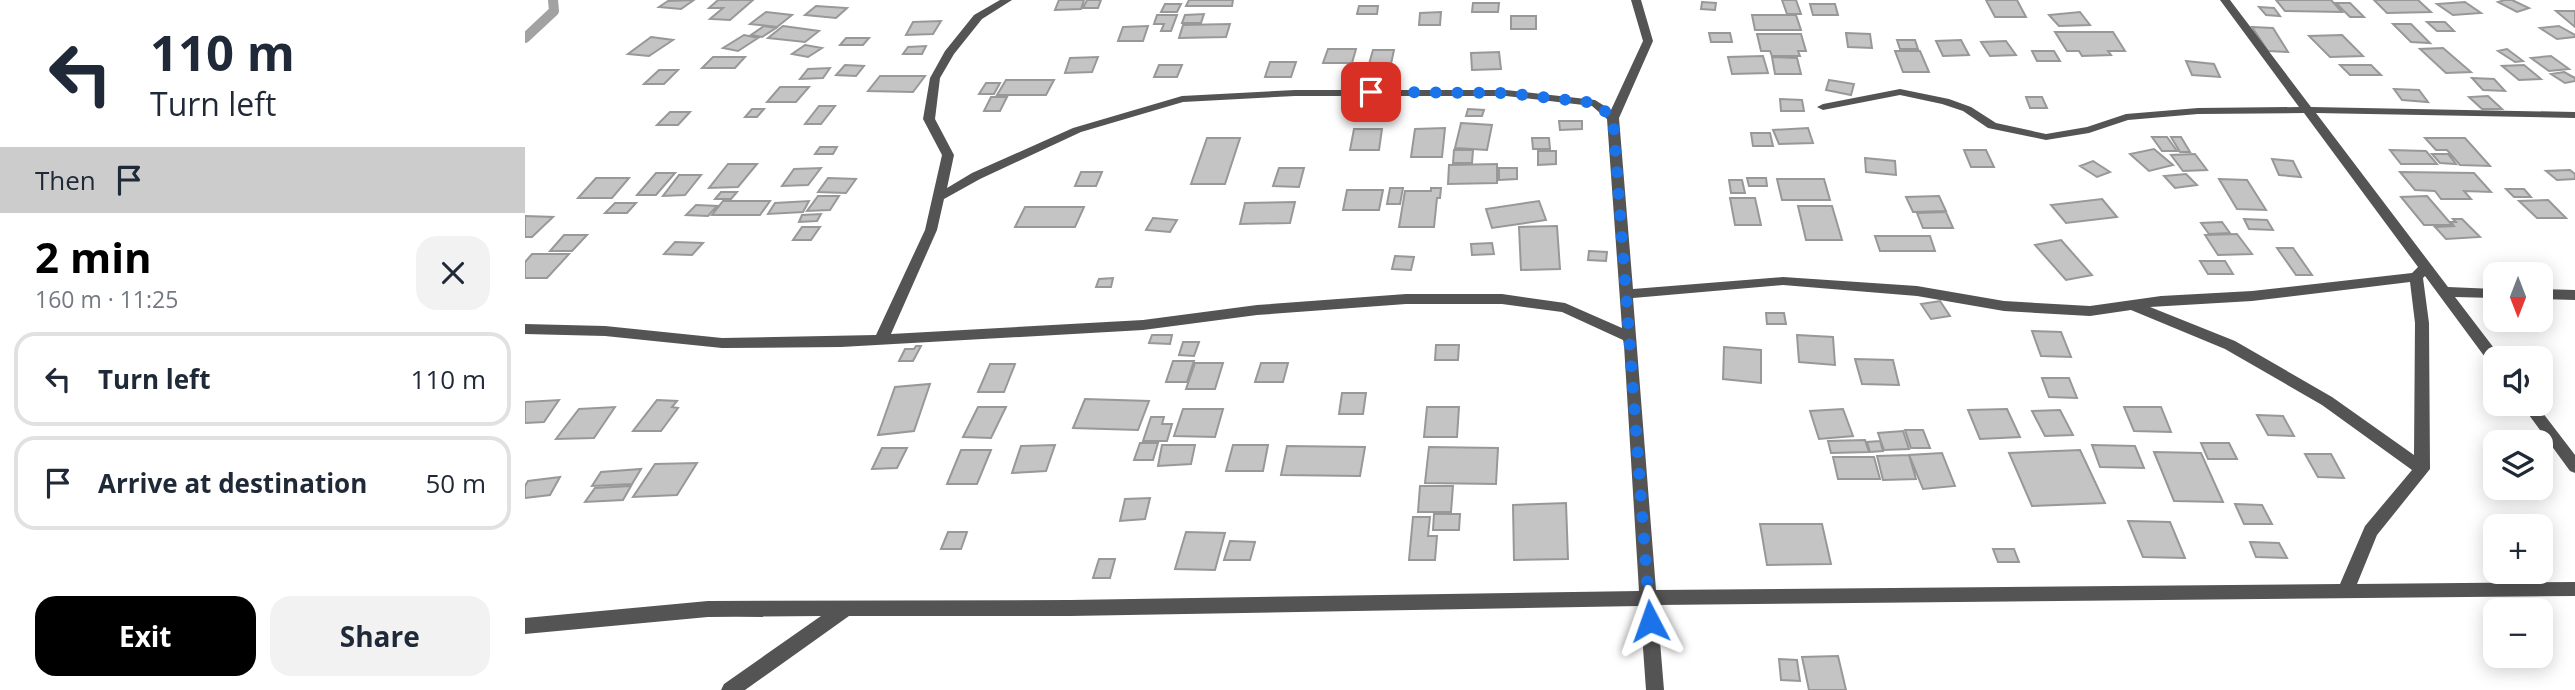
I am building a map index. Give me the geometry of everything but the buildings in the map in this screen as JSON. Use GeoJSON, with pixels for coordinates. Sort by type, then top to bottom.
{"type":"FeatureCollection","features":[{"type":"Feature","properties":{"kind":"street"},"geometry":{"type":"LineString","coordinates":[[881,340],[899,296],[924,248],[948,155],[929,119],[935,78],[949,53],[978,17],[1007,0]]}},
{"type":"Feature","properties":{"kind":"street"},"geometry":{"type":"LineString","coordinates":[[1636,0],[1648,41],[1613,118],[1655,690]]}},
{"type":"Feature","properties":{"kind":"street"},"geometry":{"type":"LineString","coordinates":[[2225,0],[2310,110],[2421,272],[2445,292],[2485,346]]}},
{"type":"Feature","properties":{"kind":"street"},"geometry":{"type":"LineString","coordinates":[[1823,107],[1900,92],[1945,101],[1967,109],[1992,126],[2046,137],[2089,130],[2126,117],[2198,111],[2310,110],[2575,115]]}},
{"type":"Feature","properties":{"kind":"street"},"geometry":{"type":"LineString","coordinates":[[939,197],[976,176],[1077,130],[1182,99],[1295,93],[1506,93],[1595,103],[1613,118]]}},
{"type":"Feature","properties":{"kind":"street"},"geometry":{"type":"LineString","coordinates":[[1626,294],[1783,281],[1917,291],[2004,306],[2091,311],[2131,305],[2252,296],[2421,272]]}},
{"type":"Feature","properties":{"kind":"street"},"geometry":{"type":"LineString","coordinates":[[2345,591],[2371,531],[2422,470],[2421,272]]}},
{"type":"Feature","properties":{"kind":"street"},"geometry":{"type":"LineString","coordinates":[[2445,292],[2483,293]]}},
{"type":"Feature","properties":{"kind":"street"},"geometry":{"type":"LineString","coordinates":[[2553,294],[2575,295]]}},
{"type":"Feature","properties":{"kind":"street"},"geometry":{"type":"LineString","coordinates":[[525,329],[605,331],[722,343],[881,340],[1143,325],[1257,310],[1406,299],[1502,299],[1565,308],[1631,338],[1633,384]]}},
{"type":"Feature","properties":{"kind":"street"},"geometry":{"type":"LineString","coordinates":[[2131,305],[2241,351],[2327,401],[2422,470]]}},
{"type":"Feature","properties":{"kind":"street"},"geometry":{"type":"LineString","coordinates":[[2537,416],[2575,467]]}},
{"type":"Feature","properties":{"kind":"street"},"geometry":{"type":"LineString","coordinates":[[525,626],[708,609],[1084,608],[1648,598],[2574,591]]}},
{"type":"Feature","properties":{"kind":"street"},"geometry":{"type":"LineString","coordinates":[[730,690],[845,609]]}},
{"type":"Feature","properties":{"kind":"waterway"},"geometry":{"type":"LineString","coordinates":[[525,38],[554,11],[553,0]]}},
{"type":"Feature","properties":{"kind":"route"},"geometry":{"type":"LineString","coordinates":[[1371,92],[1506,93],[1595,103],[1613,118],[1650,621]]}}]}
